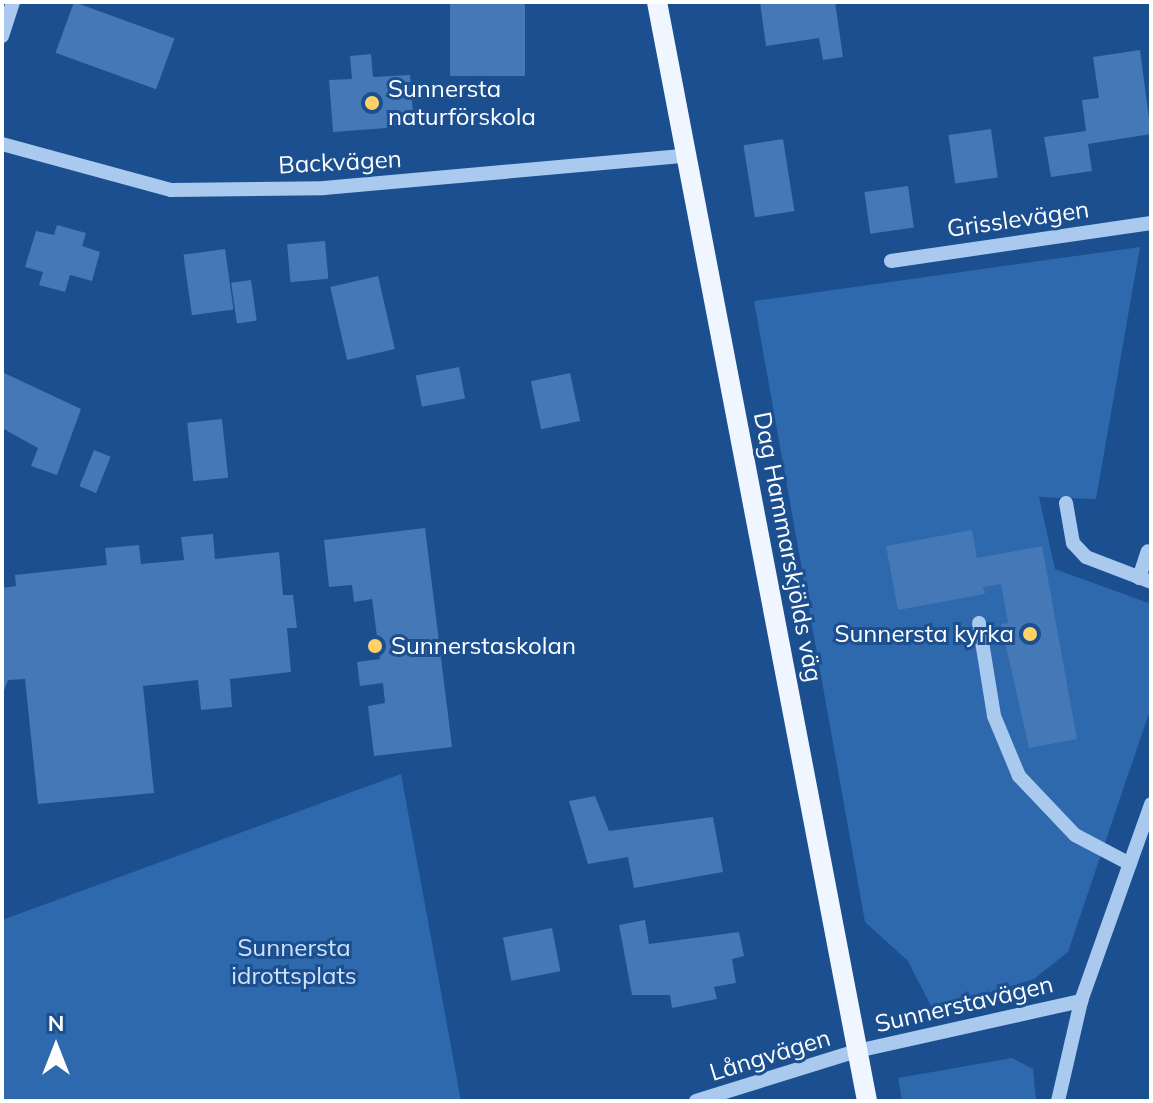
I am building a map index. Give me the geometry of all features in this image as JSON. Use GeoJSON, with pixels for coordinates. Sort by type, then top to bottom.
{"type":"FeatureCollection","features":[{"type":"Feature","properties":{"kind":"main road","name":"Dag Hammarskjölds väg"},"geometry":{"type":"LineString","coordinates":[[657,2],[867,1101]]}},
{"type":"Feature","properties":{"kind":"street"},"geometry":{"type":"LineString","coordinates":[[2,36],[13,2]]}},
{"type":"Feature","properties":{"kind":"street","name":"Backvägen"},"geometry":{"type":"LineString","coordinates":[[2,144],[171,190],[324,188],[685,156]]}},
{"type":"Feature","properties":{"kind":"street","name":"Grisslevägen"},"geometry":{"type":"LineString","coordinates":[[891,261],[1151,223]]}},
{"type":"Feature","properties":{"kind":"street"},"geometry":{"type":"LineString","coordinates":[[1066,503],[1073,543],[1086,557],[1145,580],[1148,551]]}},
{"type":"Feature","properties":{"kind":"street"},"geometry":{"type":"LineString","coordinates":[[979,623],[994,716],[1019,776],[1075,835],[1130,864]]}},
{"type":"Feature","properties":{"kind":"street","name":"Sunnerstavägen"},"geometry":{"type":"LineString","coordinates":[[1058,1101],[1081,1001],[1151,804]]}},
{"type":"Feature","properties":{"kind":"street","name":"Sunnerstavägen"},"geometry":{"type":"LineString","coordinates":[[857,1051],[1081,1001]]}},
{"type":"Feature","properties":{"kind":"street","name":"Långvägen"},"geometry":{"type":"LineString","coordinates":[[696,1101],[857,1051]]}},
{"type":"Feature","properties":{"kind":"green space"},"geometry":{"type":"Polygon","coordinates":[[[1140,247],[1096,499],[1039,497],[1055,569],[1151,604],[1151,707],[1068,952],[1034,979],[933,1010],[908,961],[865,922],[754,301],[1140,247]]]}},
{"type":"Feature","properties":{"kind":"green space","name":"Sunnersta idrottsplats"},"geometry":{"type":"Polygon","coordinates":[[[401,774],[461,1101],[2,1101],[2,920],[401,774]]]}},
{"type":"Feature","properties":{"kind":"green space"},"geometry":{"type":"Polygon","coordinates":[[[1012,1058],[1033,1069],[1036,1101],[902,1101],[898,1078],[1012,1058]]]}},
{"type":"Feature","properties":{"kind":"building"},"geometry":{"type":"Polygon","coordinates":[[[74,2],[175,39],[156,89],[56,53],[74,2]]]}},
{"type":"Feature","properties":{"kind":"building"},"geometry":{"type":"Polygon","coordinates":[[[450,2],[525,2],[525,76],[450,76],[450,2]]]}},
{"type":"Feature","properties":{"kind":"building"},"geometry":{"type":"Polygon","coordinates":[[[760,2],[835,2],[843,57],[823,60],[819,38],[766,46],[760,2]]]}},
{"type":"Feature","properties":{"kind":"building"},"geometry":{"type":"Polygon","coordinates":[[[1140,50],[1151,134],[1088,144],[1092,171],[1051,177],[1044,137],[1086,131],[1082,100],[1099,98],[1093,57],[1140,50]]]}},
{"type":"Feature","properties":{"kind":"building","name":"Sunnersta naturförskola"},"geometry":{"type":"Polygon","coordinates":[[[371,54],[373,77],[410,75],[414,126],[333,132],[329,80],[352,79],[350,56],[371,54]]]}},
{"type":"Feature","properties":{"kind":"building"},"geometry":{"type":"Polygon","coordinates":[[[991,129],[998,178],[955,184],[948,135],[991,129]]]}},
{"type":"Feature","properties":{"kind":"building"},"geometry":{"type":"Polygon","coordinates":[[[783,139],[794,211],[755,217],[743,145],[783,139]]]}},
{"type":"Feature","properties":{"kind":"building"},"geometry":{"type":"Polygon","coordinates":[[[908,186],[914,228],[870,234],[864,192],[908,186]]]}},
{"type":"Feature","properties":{"kind":"building"},"geometry":{"type":"Polygon","coordinates":[[[57,225],[86,233],[82,246],[100,252],[92,281],[70,275],[65,292],[39,285],[43,272],[25,267],[36,231],[54,235],[57,225]]]}},
{"type":"Feature","properties":{"kind":"building"},"geometry":{"type":"Polygon","coordinates":[[[325,241],[328,279],[290,282],[287,244],[325,241]]]}},
{"type":"Feature","properties":{"kind":"building"},"geometry":{"type":"Polygon","coordinates":[[[225,249],[233,309],[192,315],[183,255],[225,249]]]}},
{"type":"Feature","properties":{"kind":"building"},"geometry":{"type":"Polygon","coordinates":[[[378,276],[395,349],[347,360],[330,287],[378,276]]]}},
{"type":"Feature","properties":{"kind":"building"},"geometry":{"type":"Polygon","coordinates":[[[251,280],[257,321],[237,323],[231,283],[251,280]]]}},
{"type":"Feature","properties":{"kind":"building"},"geometry":{"type":"Polygon","coordinates":[[[459,367],[465,398],[422,407],[416,375],[459,367]]]}},
{"type":"Feature","properties":{"kind":"building"},"geometry":{"type":"Polygon","coordinates":[[[2,372],[81,409],[57,475],[31,466],[38,448],[2,428],[2,372]]]}},
{"type":"Feature","properties":{"kind":"building"},"geometry":{"type":"Polygon","coordinates":[[[570,373],[580,421],[541,429],[531,381],[570,373]]]}},
{"type":"Feature","properties":{"kind":"building"},"geometry":{"type":"Polygon","coordinates":[[[222,419],[228,478],[193,481],[187,423],[222,419]]]}},
{"type":"Feature","properties":{"kind":"building"},"geometry":{"type":"Polygon","coordinates":[[[94,450],[111,457],[96,493],[79,486],[94,450]]]}},
{"type":"Feature","properties":{"kind":"building"},"geometry":{"type":"Polygon","coordinates":[[[425,528],[452,747],[374,756],[368,706],[385,703],[383,683],[360,686],[357,662],[380,659],[372,599],[354,602],[352,585],[329,587],[324,540],[425,528]]]}},
{"type":"Feature","properties":{"kind":"building","name":"Sunnersta kyrka"},"geometry":{"type":"Polygon","coordinates":[[[972,530],[977,558],[1042,546],[1077,739],[1029,748],[1001,624],[1008,623],[1001,584],[983,587],[985,594],[898,610],[886,546],[972,530]]]}},
{"type":"Feature","properties":{"kind":"building"},"geometry":{"type":"Polygon","coordinates":[[[213,534],[215,559],[279,552],[283,595],[293,595],[297,628],[287,628],[291,672],[230,679],[232,707],[201,710],[198,680],[143,686],[154,793],[38,804],[25,679],[8,680],[2,696],[2,588],[16,586],[15,575],[107,565],[105,548],[139,545],[141,564],[184,560],[181,537],[213,534]]]}},
{"type":"Feature","properties":{"kind":"building"},"geometry":{"type":"Polygon","coordinates":[[[595,796],[609,831],[713,817],[723,872],[634,888],[628,857],[588,864],[569,801],[595,796]]]}},
{"type":"Feature","properties":{"kind":"building"},"geometry":{"type":"Polygon","coordinates":[[[645,920],[649,944],[739,932],[744,956],[732,959],[736,983],[714,987],[717,999],[672,1008],[670,995],[632,995],[619,925],[645,920]]]}},
{"type":"Feature","properties":{"kind":"building"},"geometry":{"type":"Polygon","coordinates":[[[552,928],[560,971],[511,981],[503,938],[552,928]]]}},
{"type":"Feature","properties":{"kind":"place","name":"Sunnersta naturförskola"},"geometry":{"type":"Point","coordinates":[372,103]}},
{"type":"Feature","properties":{"kind":"place","name":"Sunnersta kyrka"},"geometry":{"type":"Point","coordinates":[1030,634]}},
{"type":"Feature","properties":{"kind":"place","name":"Sunnerstaskolan"},"geometry":{"type":"Point","coordinates":[375,646]}}]}
